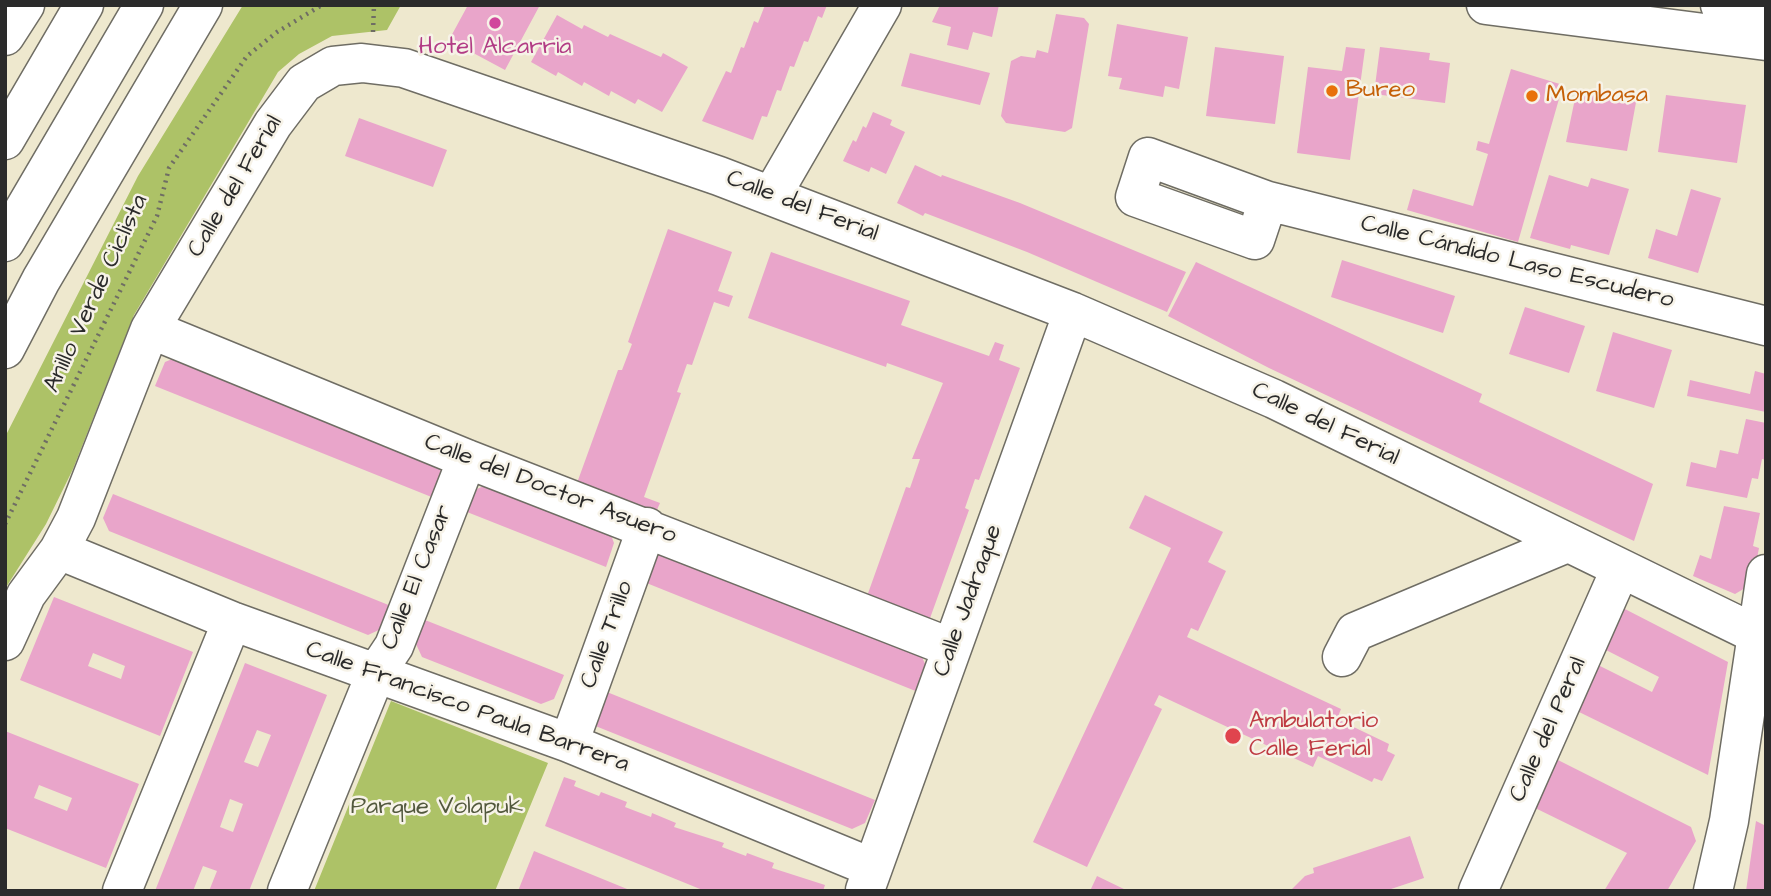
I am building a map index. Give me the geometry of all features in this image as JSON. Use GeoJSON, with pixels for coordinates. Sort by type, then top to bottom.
{"type":"FeatureCollection","features":[{"type":"Feature","properties":{"kind":"main road"},"geometry":{"type":"LineString","coordinates":[[5,36],[25,5]]}},
{"type":"Feature","properties":{"kind":"main road"},"geometry":{"type":"LineString","coordinates":[[5,141],[84,5]]}},
{"type":"Feature","properties":{"kind":"main road"},"geometry":{"type":"LineString","coordinates":[[5,242],[144,5]]}},
{"type":"Feature","properties":{"kind":"main road"},"geometry":{"type":"LineString","coordinates":[[5,349],[41,280],[203,5]]}},
{"type":"Feature","properties":{"kind":"main road"},"geometry":{"type":"LineString","coordinates":[[772,195],[882,5]]}},
{"type":"Feature","properties":{"kind":"main road"},"geometry":{"type":"LineString","coordinates":[[1486,5],[1549,9],[1766,41]]}},
{"type":"Feature","properties":{"kind":"main road"},"geometry":{"type":"LineString","coordinates":[[1720,5],[1766,12]]}},
{"type":"Feature","properties":{"kind":"main road","name":"Calle del Ferial"},"geometry":{"type":"LineString","coordinates":[[5,642],[26,595],[59,551],[90,488],[150,329],[291,98],[304,83],[333,66],[362,64],[404,68],[772,195],[1073,312],[1274,399],[1762,637]]}},
{"type":"Feature","properties":{"kind":"main road","name":"Calle Cándido Laso Escudero"},"geometry":{"type":"LineString","coordinates":[[1268,201],[1766,326]]}},
{"type":"Feature","properties":{"kind":"main road","name":"Calle Jadraque"},"geometry":{"type":"LineString","coordinates":[[869,879],[1073,312]]}},
{"type":"Feature","properties":{"kind":"main road","name":"Calle del Doctor Asuero"},"geometry":{"type":"LineString","coordinates":[[150,329],[467,459],[952,648]]}},
{"type":"Feature","properties":{"kind":"main road","name":"Calle El Casar"},"geometry":{"type":"LineString","coordinates":[[287,891],[376,673],[394,646],[467,459]]}},
{"type":"Feature","properties":{"kind":"main road","name":"Calle Trillo"},"geometry":{"type":"LineString","coordinates":[[569,743],[647,527]]}},
{"type":"Feature","properties":{"kind":"main road"},"geometry":{"type":"LineString","coordinates":[[1342,657],[1355,632],[1567,543]]}},
{"type":"Feature","properties":{"kind":"main road","name":"Calle Francisco Paula Barrera"},"geometry":{"type":"LineString","coordinates":[[59,551],[232,621],[569,743],[869,879]]}},
{"type":"Feature","properties":{"kind":"main road","name":"Calle del Peral"},"geometry":{"type":"LineString","coordinates":[[1478,891],[1620,569]]}},
{"type":"Feature","properties":{"kind":"main road"},"geometry":{"type":"LineString","coordinates":[[1713,891],[1729,821],[1762,637],[1766,574]]}},
{"type":"Feature","properties":{"kind":"main road"},"geometry":{"type":"LineString","coordinates":[[122,891],[232,621]]}},
{"type":"Feature","properties":{"kind":"path","name":"Anillo Verde Ciclista"},"geometry":{"type":"LineString","coordinates":[[5,524],[157,216],[169,168],[247,56],[277,32],[322,5]]}},
{"type":"Feature","properties":{"kind":"green space"},"geometry":{"type":"Polygon","coordinates":[[[243,5],[401,5],[387,30],[332,36],[299,54],[278,72],[134,315],[73,469],[46,524],[5,589],[5,437],[138,176],[243,5]]]}},
{"type":"Feature","properties":{"kind":"green space","name":"Parque Volapuk"},"geometry":{"type":"Polygon","coordinates":[[[391,701],[548,763],[495,891],[314,891],[391,701]]]}},
{"type":"Feature","properties":{"kind":"building","name":"Hotel Alcarria"},"geometry":{"type":"Polygon","coordinates":[[[468,5],[540,5],[505,70],[449,40],[468,5]]]}},
{"type":"Feature","properties":{"kind":"building"},"geometry":{"type":"Polygon","coordinates":[[[765,5],[827,5],[822,18],[818,16],[808,42],[804,41],[794,67],[790,66],[781,91],[777,90],[767,117],[762,116],[753,140],[702,121],[726,71],[731,73],[754,21],[758,23],[765,5]]]}},
{"type":"Feature","properties":{"kind":"building"},"geometry":{"type":"Polygon","coordinates":[[[940,5],[999,5],[992,37],[973,32],[968,50],[947,45],[951,27],[932,22],[940,5]]]}},
{"type":"Feature","properties":{"kind":"building"},"geometry":{"type":"Polygon","coordinates":[[[1056,14],[1084,18],[1089,24],[1072,128],[1065,132],[1006,123],[1001,116],[1011,61],[1021,56],[1035,58],[1037,50],[1048,53],[1056,14]]]}},
{"type":"Feature","properties":{"kind":"building"},"geometry":{"type":"Polygon","coordinates":[[[557,15],[582,29],[584,25],[608,37],[610,34],[661,57],[663,53],[688,67],[662,112],[638,99],[635,104],[611,91],[609,96],[584,82],[582,86],[558,72],[556,76],[531,62],[557,15]]]}},
{"type":"Feature","properties":{"kind":"building"},"geometry":{"type":"Polygon","coordinates":[[[1117,24],[1188,37],[1179,89],[1165,86],[1163,97],[1119,89],[1122,78],[1108,76],[1117,24]]]}},
{"type":"Feature","properties":{"kind":"building"},"geometry":{"type":"Polygon","coordinates":[[[1215,47],[1284,56],[1275,124],[1206,116],[1215,47]]]}},
{"type":"Feature","properties":{"kind":"building"},"geometry":{"type":"Polygon","coordinates":[[[1346,47],[1365,49],[1350,160],[1297,153],[1308,67],[1342,71],[1346,47]]]}},
{"type":"Feature","properties":{"kind":"building"},"geometry":{"type":"Polygon","coordinates":[[[1380,47],[1430,53],[1429,60],[1450,63],[1445,103],[1374,94],[1380,47]]]}},
{"type":"Feature","properties":{"kind":"building"},"geometry":{"type":"Polygon","coordinates":[[[910,53],[990,73],[980,105],[901,86],[910,53]]]}},
{"type":"Feature","properties":{"kind":"building"},"geometry":{"type":"Polygon","coordinates":[[[1511,69],[1563,85],[1518,242],[1407,210],[1413,189],[1473,206],[1488,154],[1476,150],[1478,141],[1489,144],[1511,69]]]}},
{"type":"Feature","properties":{"kind":"building"},"geometry":{"type":"Polygon","coordinates":[[[1577,89],[1637,97],[1627,151],[1566,142],[1577,89]]]}},
{"type":"Feature","properties":{"kind":"building"},"geometry":{"type":"Polygon","coordinates":[[[1666,95],[1746,105],[1737,163],[1658,152],[1666,95]]]}},
{"type":"Feature","properties":{"kind":"building"},"geometry":{"type":"Polygon","coordinates":[[[873,112],[892,120],[890,125],[905,132],[886,174],[871,167],[869,172],[843,161],[853,140],[856,142],[863,126],[866,128],[873,112]]]}},
{"type":"Feature","properties":{"kind":"building"},"geometry":{"type":"Polygon","coordinates":[[[359,118],[447,150],[433,187],[345,156],[359,118]]]}},
{"type":"Feature","properties":{"kind":"building"},"geometry":{"type":"Polygon","coordinates":[[[915,165],[941,177],[942,175],[1020,203],[1186,272],[1167,312],[1027,252],[925,213],[923,216],[897,203],[915,165]]]}},
{"type":"Feature","properties":{"kind":"building"},"geometry":{"type":"Polygon","coordinates":[[[1549,175],[1588,187],[1591,178],[1629,189],[1609,255],[1571,245],[1570,249],[1530,238],[1549,175]]]}},
{"type":"Feature","properties":{"kind":"building"},"geometry":{"type":"Polygon","coordinates":[[[1691,189],[1721,198],[1698,273],[1648,258],[1656,229],[1677,236],[1691,189]]]}},
{"type":"Feature","properties":{"kind":"building"},"geometry":{"type":"Polygon","coordinates":[[[668,229],[732,252],[718,291],[733,296],[729,307],[714,302],[692,365],[687,364],[677,392],[681,393],[644,497],[660,503],[656,512],[577,483],[618,370],[622,370],[632,344],[628,342],[668,229]]]}},
{"type":"Feature","properties":{"kind":"building"},"geometry":{"type":"Polygon","coordinates":[[[771,252],[910,301],[901,325],[989,356],[995,342],[1004,345],[999,360],[1020,368],[979,480],[975,479],[965,508],[969,510],[929,621],[866,599],[906,487],[910,488],[920,459],[912,459],[943,383],[887,363],[886,367],[748,318],[771,252]]]}},
{"type":"Feature","properties":{"kind":"building"},"geometry":{"type":"Polygon","coordinates":[[[1342,260],[1455,296],[1443,333],[1331,297],[1342,260]]]}},
{"type":"Feature","properties":{"kind":"building"},"geometry":{"type":"Polygon","coordinates":[[[1196,262],[1482,394],[1479,402],[1653,484],[1634,541],[1269,368],[1168,316],[1196,262]]]}},
{"type":"Feature","properties":{"kind":"building"},"geometry":{"type":"Polygon","coordinates":[[[1525,307],[1585,326],[1569,373],[1509,354],[1525,307]]]}},
{"type":"Feature","properties":{"kind":"building"},"geometry":{"type":"Polygon","coordinates":[[[1613,332],[1672,350],[1654,408],[1596,391],[1613,332]]]}},
{"type":"Feature","properties":{"kind":"building"},"geometry":{"type":"Polygon","coordinates":[[[177,357],[437,461],[442,474],[434,498],[155,386],[165,362],[177,357]]]}},
{"type":"Feature","properties":{"kind":"building"},"geometry":{"type":"Polygon","coordinates":[[[1755,371],[1766,374],[1766,412],[1687,396],[1690,380],[1750,394],[1755,371]]]}},
{"type":"Feature","properties":{"kind":"building"},"geometry":{"type":"Polygon","coordinates":[[[1746,419],[1766,423],[1766,460],[1762,459],[1758,479],[1752,478],[1747,498],[1686,486],[1691,462],[1716,468],[1720,450],[1738,454],[1746,419]]]}},
{"type":"Feature","properties":{"kind":"building"},"geometry":{"type":"Polygon","coordinates":[[[490,483],[609,530],[614,543],[606,567],[467,512],[477,489],[490,483]]]}},
{"type":"Feature","properties":{"kind":"building"},"geometry":{"type":"Polygon","coordinates":[[[113,494],[391,606],[381,629],[368,635],[109,531],[103,518],[113,494]]]}},
{"type":"Feature","properties":{"kind":"building"},"geometry":{"type":"Polygon","coordinates":[[[1145,495],[1223,532],[1208,562],[1226,571],[1198,631],[1191,628],[1187,637],[1341,709],[1337,719],[1389,744],[1387,751],[1395,755],[1382,781],[1374,778],[1372,782],[1318,756],[1313,767],[1159,695],[1154,705],[1162,709],[1087,867],[1033,842],[1171,548],[1129,528],[1145,495]]]}},
{"type":"Feature","properties":{"kind":"building"},"geometry":{"type":"Polygon","coordinates":[[[1724,506],[1760,513],[1753,546],[1759,548],[1752,584],[1735,594],[1693,576],[1700,555],[1711,559],[1724,506]]]}},
{"type":"Feature","properties":{"kind":"building"},"geometry":{"type":"Polygon","coordinates":[[[662,551],[921,655],[927,668],[918,692],[639,580],[649,557],[662,551]]]}},
{"type":"Feature","properties":{"kind":"building"},"geometry":{"type":"Polygon","coordinates":[[[54,597],[193,652],[160,736],[20,680],[54,597]],[[93,653],[88,666],[121,679],[125,666],[93,653]]]}},
{"type":"Feature","properties":{"kind":"building"},"geometry":{"type":"Polygon","coordinates":[[[1621,607],[1728,662],[1708,775],[1577,711],[1598,665],[1652,692],[1659,677],[1604,649],[1621,607]]]}},
{"type":"Feature","properties":{"kind":"building"},"geometry":{"type":"Polygon","coordinates":[[[425,620],[564,675],[554,699],[541,704],[422,657],[416,644],[425,620]]]}},
{"type":"Feature","properties":{"kind":"building"},"geometry":{"type":"Polygon","coordinates":[[[245,663],[327,695],[249,891],[209,891],[217,871],[203,866],[193,891],[155,891],[245,663]],[[257,730],[244,762],[258,767],[271,735],[257,730]],[[230,799],[220,827],[233,832],[243,804],[230,799]]]}},
{"type":"Feature","properties":{"kind":"building"},"geometry":{"type":"Polygon","coordinates":[[[597,688],[875,800],[865,823],[852,829],[593,725],[597,688]]]}},
{"type":"Feature","properties":{"kind":"building"},"geometry":{"type":"Polygon","coordinates":[[[5,731],[139,784],[106,868],[5,828],[5,731]],[[39,785],[34,798],[67,811],[72,798],[39,785]]]}},
{"type":"Feature","properties":{"kind":"building"},"geometry":{"type":"Polygon","coordinates":[[[1552,757],[1691,827],[1696,841],[1667,891],[1604,891],[1627,853],[1529,805],[1552,757]]]}},
{"type":"Feature","properties":{"kind":"building"},"geometry":{"type":"Polygon","coordinates":[[[564,777],[576,781],[574,786],[599,796],[601,792],[627,802],[625,807],[651,817],[652,813],[676,823],[674,827],[724,843],[722,847],[774,863],[772,868],[825,885],[823,891],[705,891],[545,826],[564,777]]]}},
{"type":"Feature","properties":{"kind":"building"},"geometry":{"type":"Polygon","coordinates":[[[1756,821],[1766,826],[1766,891],[1746,891],[1756,821]]]}},
{"type":"Feature","properties":{"kind":"building"},"geometry":{"type":"Polygon","coordinates":[[[1410,836],[1424,878],[1385,891],[1290,891],[1305,876],[1314,873],[1313,868],[1410,836]]]}},
{"type":"Feature","properties":{"kind":"building"},"geometry":{"type":"Polygon","coordinates":[[[534,851],[632,891],[518,891],[534,851]]]}},
{"type":"Feature","properties":{"kind":"building"},"geometry":{"type":"Polygon","coordinates":[[[1097,876],[1128,891],[1090,891],[1097,876]]]}},
{"type":"Feature","properties":{"kind":"place","name":"Hotel Alcarria"},"geometry":{"type":"Point","coordinates":[495,23]}},
{"type":"Feature","properties":{"kind":"place","name":"Bureo"},"geometry":{"type":"Point","coordinates":[1332,91]}},
{"type":"Feature","properties":{"kind":"place","name":"Mombasa"},"geometry":{"type":"Point","coordinates":[1532,96]}},
{"type":"Feature","properties":{"kind":"place","name":"Ambulatorio Calle Ferial"},"geometry":{"type":"Point","coordinates":[1233,736]}}]}
